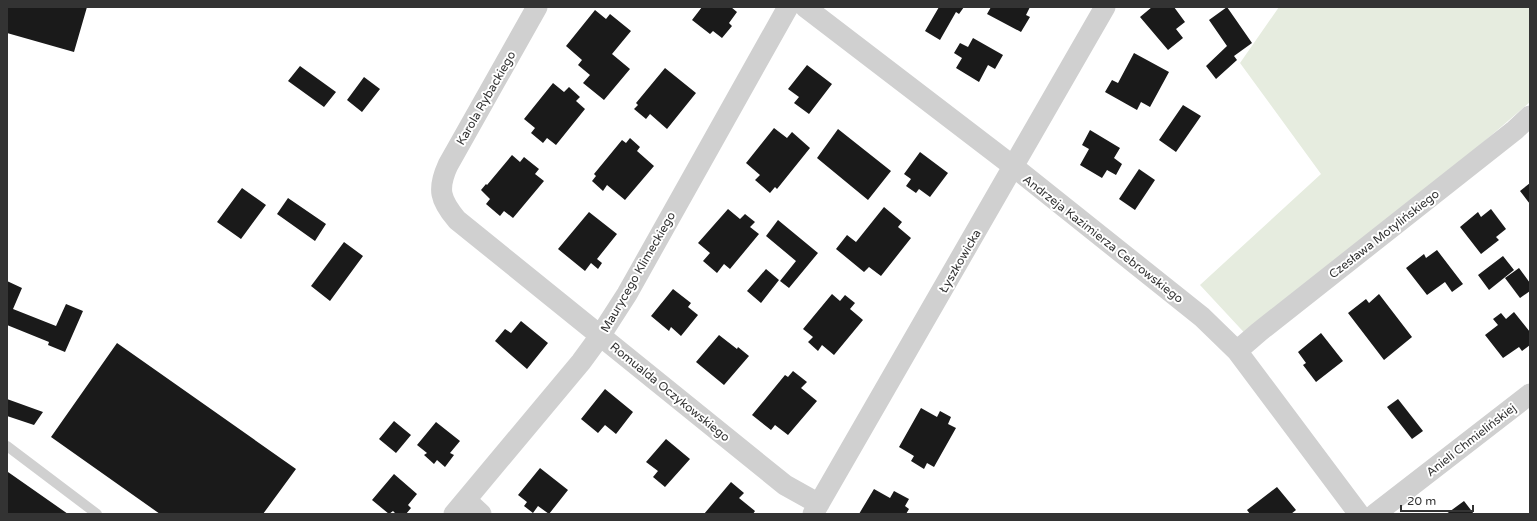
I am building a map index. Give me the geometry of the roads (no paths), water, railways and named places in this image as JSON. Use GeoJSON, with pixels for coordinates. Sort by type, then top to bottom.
{"type":"FeatureCollection","features":[{"type":"Feature","properties":{"kind":"street","name":"Karola Rybackiego"},"geometry":{"type":"LineString","coordinates":[[441,192],[442,179],[448,165],[537,7]]}},
{"type":"Feature","properties":{"kind":"street","name":"Maurycego Klimeckiego"},"geometry":{"type":"LineString","coordinates":[[460,507],[600,336],[627,294],[788,7]]}},
{"type":"Feature","properties":{"kind":"street","name":"Andrzeja Kazimierza Cebrowskiego"},"geometry":{"type":"LineString","coordinates":[[805,7],[1014,168],[1202,317],[1237,351],[1362,514]]}},
{"type":"Feature","properties":{"kind":"street","name":"Łyszkowicka"},"geometry":{"type":"LineString","coordinates":[[816,509],[1014,168],[1105,7]]}},
{"type":"Feature","properties":{"kind":"street","name":"Czesława Motylińskiego"},"geometry":{"type":"LineString","coordinates":[[1237,351],[1515,130],[1530,116]]}},
{"type":"Feature","properties":{"kind":"street","name":"Romualda Oczykowskiego"},"geometry":{"type":"LineString","coordinates":[[441,192],[446,207],[457,220],[816,509]]}},
{"type":"Feature","properties":{"kind":"street","name":"Anieli Chmielińskiej"},"geometry":{"type":"LineString","coordinates":[[1362,514],[1530,394]]}},
{"type":"Feature","properties":{"kind":"street"},"geometry":{"type":"LineString","coordinates":[[460,507],[481,514]]}},
{"type":"Feature","properties":{"kind":"lane"},"geometry":{"type":"LineString","coordinates":[[7,446],[97,514]]}}]}
